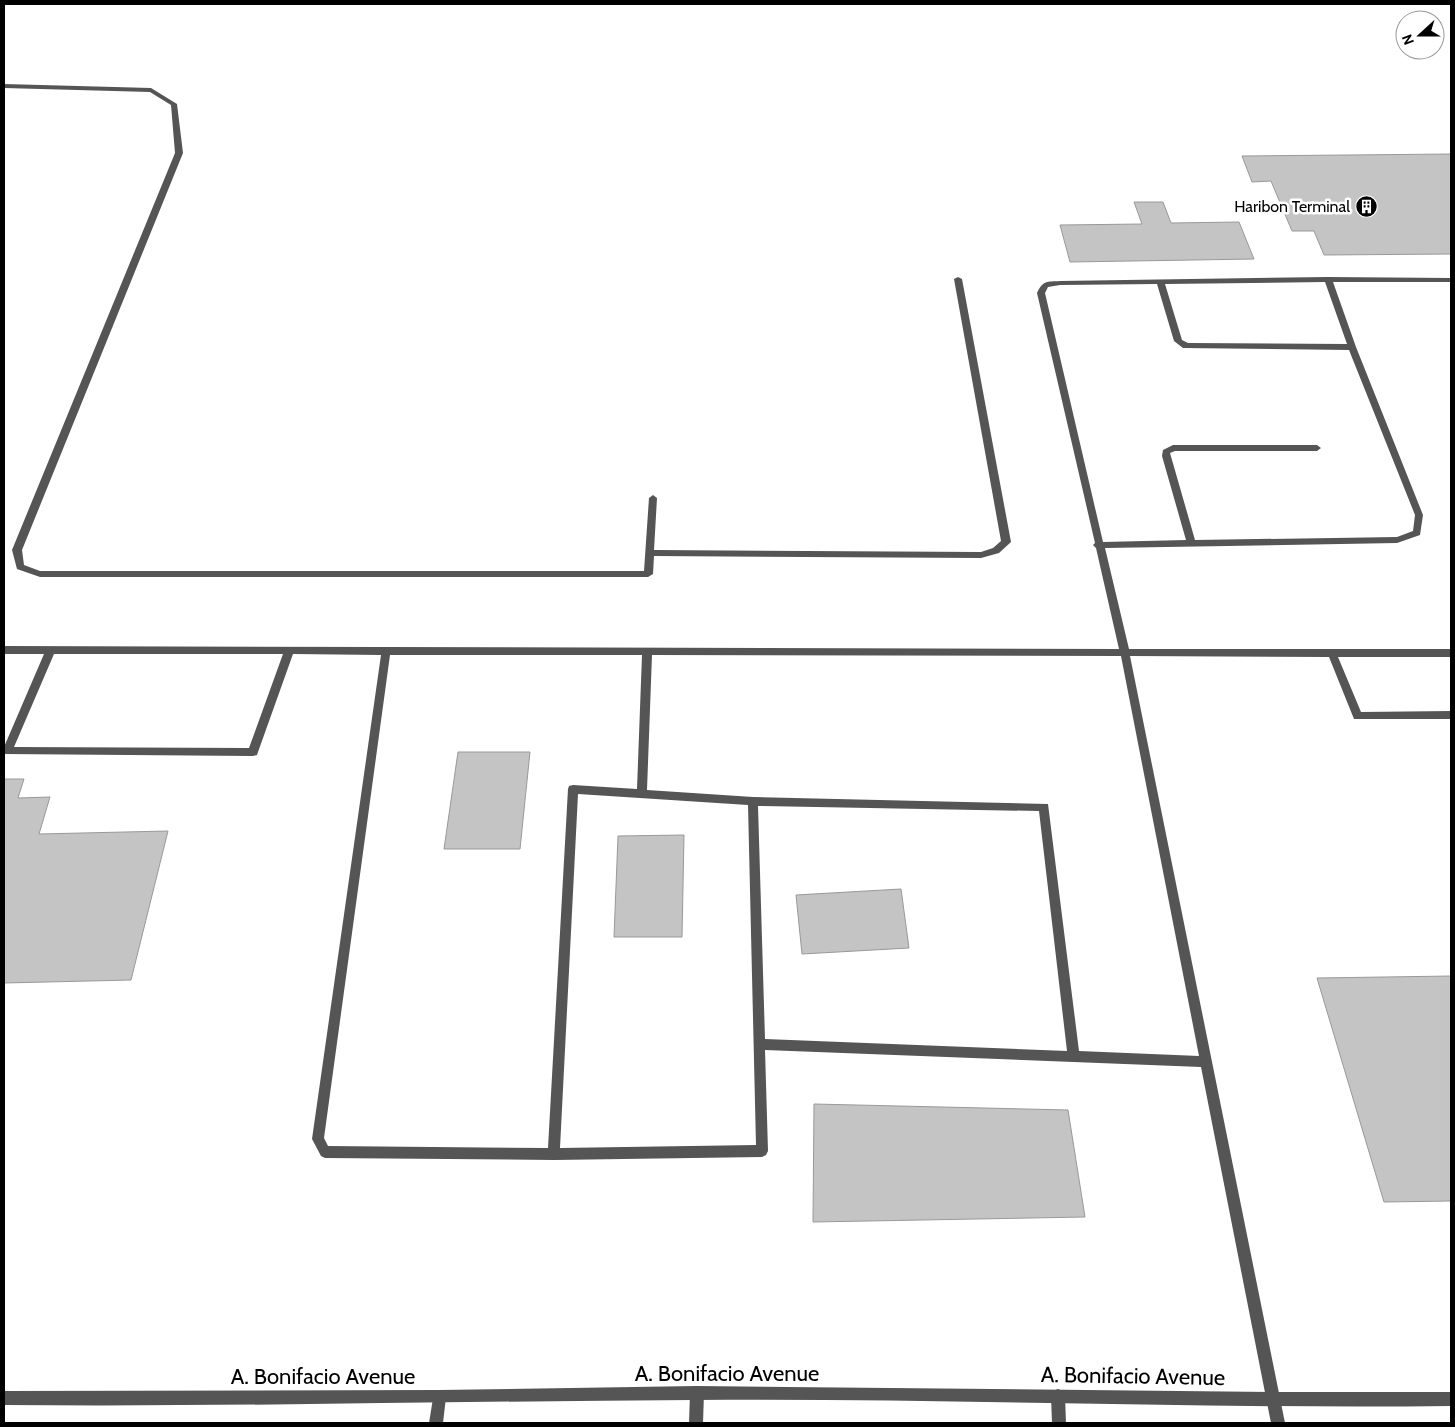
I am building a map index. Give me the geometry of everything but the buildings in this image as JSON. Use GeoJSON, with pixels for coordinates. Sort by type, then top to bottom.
{"type":"FeatureCollection","features":[{"type":"Feature","properties":{"kind":"street"},"geometry":{"type":"LineString","coordinates":[[4,86],[151,90],[174,104],[179,153],[17,550],[20,567],[40,574],[648,574],[653,498]]}},
{"type":"Feature","properties":{"kind":"street"},"geometry":{"type":"LineString","coordinates":[[650,553],[981,555],[996,551],[1006,542],[958,279]]}},
{"type":"Feature","properties":{"kind":"street"},"geometry":{"type":"LineString","coordinates":[[1098,545],[1397,540],[1417,534],[1418,515],[1352,347],[1328,279]]}},
{"type":"Feature","properties":{"kind":"street"},"geometry":{"type":"LineString","coordinates":[[1278,1423],[1125,654],[1098,545],[1041,293],[1045,285],[1053,284],[1328,279],[1451,280]]}},
{"type":"Feature","properties":{"kind":"street"},"geometry":{"type":"LineString","coordinates":[[1160,281],[1178,341],[1186,346],[1352,347]]}},
{"type":"Feature","properties":{"kind":"street"},"geometry":{"type":"LineString","coordinates":[[1192,544],[1166,456],[1168,450],[1173,448],[1317,448]]}},
{"type":"Feature","properties":{"kind":"street"},"geometry":{"type":"LineString","coordinates":[[4,650],[1125,654],[1451,653]]}},
{"type":"Feature","properties":{"kind":"street"},"geometry":{"type":"LineString","coordinates":[[51,650],[7,751],[253,752],[288,651]]}},
{"type":"Feature","properties":{"kind":"street"},"geometry":{"type":"LineString","coordinates":[[386,651],[318,1139],[325,1152],[554,1154],[762,1151],[754,800]]}},
{"type":"Feature","properties":{"kind":"street"},"geometry":{"type":"LineString","coordinates":[[642,794],[647,652]]}},
{"type":"Feature","properties":{"kind":"street"},"geometry":{"type":"LineString","coordinates":[[1332,653],[1358,716],[1451,716]]}},
{"type":"Feature","properties":{"kind":"street"},"geometry":{"type":"LineString","coordinates":[[554,1154],[573,789],[754,800],[1044,808],[1074,1056]]}},
{"type":"Feature","properties":{"kind":"street"},"geometry":{"type":"LineString","coordinates":[[760,1044],[1207,1062]]}},
{"type":"Feature","properties":{"kind":"street"},"geometry":{"type":"LineString","coordinates":[[696,1423],[697,1394]]}},
{"type":"Feature","properties":{"kind":"street","name":"A. Bonifacio Avenue"},"geometry":{"type":"LineString","coordinates":[[4,1398],[439,1397],[697,1394],[1451,1399]]}},
{"type":"Feature","properties":{"kind":"street"},"geometry":{"type":"LineString","coordinates":[[1058,1396],[1059,1423]]}},
{"type":"Feature","properties":{"kind":"street"},"geometry":{"type":"LineString","coordinates":[[436,1423],[439,1397]]}},
{"type":"Feature","properties":{"kind":"place","name":"Haribon Terminal"},"geometry":{"type":"Point","coordinates":[1366,206]}}]}
